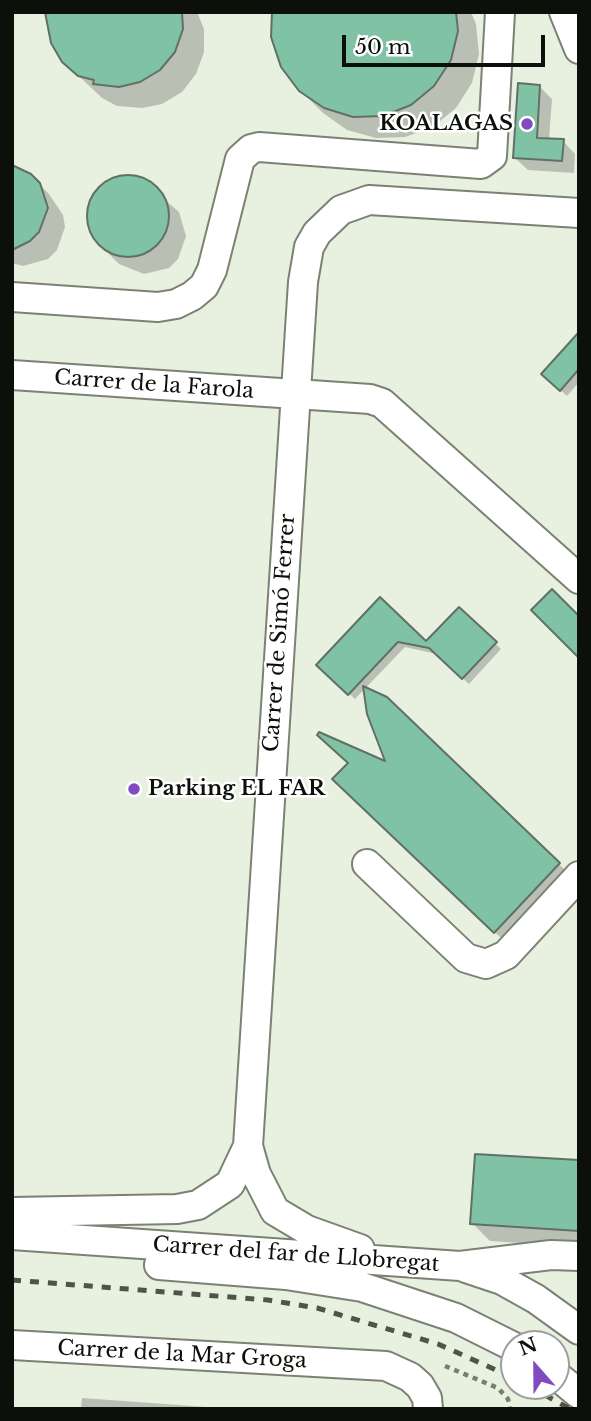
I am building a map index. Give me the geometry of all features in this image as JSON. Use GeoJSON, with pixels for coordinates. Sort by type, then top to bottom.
{"type":"FeatureCollection","features":[{"type":"Feature","properties":{"kind":"street"},"geometry":{"type":"LineString","coordinates":[[12,297],[158,307],[176,304],[192,296],[204,286],[212,270],[240,159],[251,149],[481,164],[492,156],[500,12]]}},
{"type":"Feature","properties":{"kind":"street"},"geometry":{"type":"LineString","coordinates":[[564,12],[579,49]]}},
{"type":"Feature","properties":{"kind":"street","name":"Carrer de Simó Ferrer"},"geometry":{"type":"LineString","coordinates":[[248,1146],[303,282],[309,247],[328,219],[354,204],[369,200],[579,213]]}},
{"type":"Feature","properties":{"kind":"street","name":"Carrer de la Farola"},"geometry":{"type":"LineString","coordinates":[[12,375],[370,399],[392,409],[579,579]]}},
{"type":"Feature","properties":{"kind":"street"},"geometry":{"type":"LineString","coordinates":[[367,864],[466,958],[486,964],[506,955],[579,876]]}},
{"type":"Feature","properties":{"kind":"street"},"geometry":{"type":"LineString","coordinates":[[12,1212],[177,1209],[198,1205],[230,1184],[248,1146]]}},
{"type":"Feature","properties":{"kind":"street"},"geometry":{"type":"LineString","coordinates":[[248,1146],[269,1204],[285,1219],[394,1261]]}},
{"type":"Feature","properties":{"kind":"street","name":"Carrer del far de Llobregat"},"geometry":{"type":"LineString","coordinates":[[12,1235],[460,1266],[551,1255],[579,1256]]}},
{"type":"Feature","properties":{"kind":"street"},"geometry":{"type":"LineString","coordinates":[[12,1242],[55,1257],[273,1274],[362,1287],[456,1318],[500,1340]]}},
{"type":"Feature","properties":{"kind":"street"},"geometry":{"type":"LineString","coordinates":[[460,1266],[502,1280],[536,1298],[579,1330]]}},
{"type":"Feature","properties":{"kind":"street","name":"Carrer de la Mar Groga"},"geometry":{"type":"LineString","coordinates":[[12,1345],[386,1366],[410,1377],[427,1398],[428,1409]]}},
{"type":"Feature","properties":{"kind":"path"},"geometry":{"type":"LineString","coordinates":[[445,1366],[498,1388],[508,1399],[510,1409]]}},
{"type":"Feature","properties":{"kind":"building"},"geometry":{"type":"Polygon","coordinates":[[[45,12],[182,12],[183,29],[175,52],[160,70],[140,82],[119,87],[93,84],[94,80],[78,76],[62,62],[51,43],[45,12]]]}},
{"type":"Feature","properties":{"kind":"building"},"geometry":{"type":"Polygon","coordinates":[[[272,12],[456,12],[458,31],[451,60],[434,86],[411,105],[383,116],[353,117],[324,108],[299,91],[281,67],[271,37],[272,12]]]}},
{"type":"Feature","properties":{"kind":"building","name":"KOALAGAS"},"geometry":{"type":"Polygon","coordinates":[[[518,83],[540,85],[537,138],[564,139],[562,161],[513,158],[518,83]]]}},
{"type":"Feature","properties":{"kind":"building"},"geometry":{"type":"Polygon","coordinates":[[[12,165],[31,174],[40,183],[48,208],[39,232],[30,241],[12,250],[12,165]]]}},
{"type":"Feature","properties":{"kind":"building"},"geometry":{"type":"Polygon","coordinates":[[[128,175],[144,178],[157,187],[166,200],[169,216],[166,232],[157,245],[144,254],[128,257],[112,254],[99,245],[90,232],[87,216],[90,200],[99,187],[112,178],[128,175]]]}},
{"type":"Feature","properties":{"kind":"building"},"geometry":{"type":"Polygon","coordinates":[[[579,332],[579,369],[560,391],[541,374],[579,332]]]}},
{"type":"Feature","properties":{"kind":"building"},"geometry":{"type":"Polygon","coordinates":[[[552,589],[579,616],[579,658],[531,610],[552,589]]]}},
{"type":"Feature","properties":{"kind":"building"},"geometry":{"type":"Polygon","coordinates":[[[380,597],[426,641],[459,607],[497,642],[462,679],[429,648],[398,642],[348,695],[316,665],[380,597]]]}},
{"type":"Feature","properties":{"kind":"building"},"geometry":{"type":"Polygon","coordinates":[[[363,686],[387,697],[560,863],[494,933],[332,779],[348,763],[317,735],[319,732],[385,761],[367,714],[363,686]]]}},
{"type":"Feature","properties":{"kind":"building"},"geometry":{"type":"Polygon","coordinates":[[[475,1154],[579,1160],[579,1231],[470,1224],[475,1154]]]}},
{"type":"Feature","properties":{"kind":"railway"},"geometry":{"type":"LineString","coordinates":[[12,1280],[268,1300],[317,1308],[438,1344],[500,1372]]}},
{"type":"Feature","properties":{"kind":"railway"},"geometry":{"type":"LineString","coordinates":[[554,1400],[570,1409]]}},
{"type":"Feature","properties":{"kind":"place","name":"KOALAGAS"},"geometry":{"type":"Point","coordinates":[527,124]}},
{"type":"Feature","properties":{"kind":"place","name":"Parking EL FAR"},"geometry":{"type":"Point","coordinates":[134,789]}}]}
